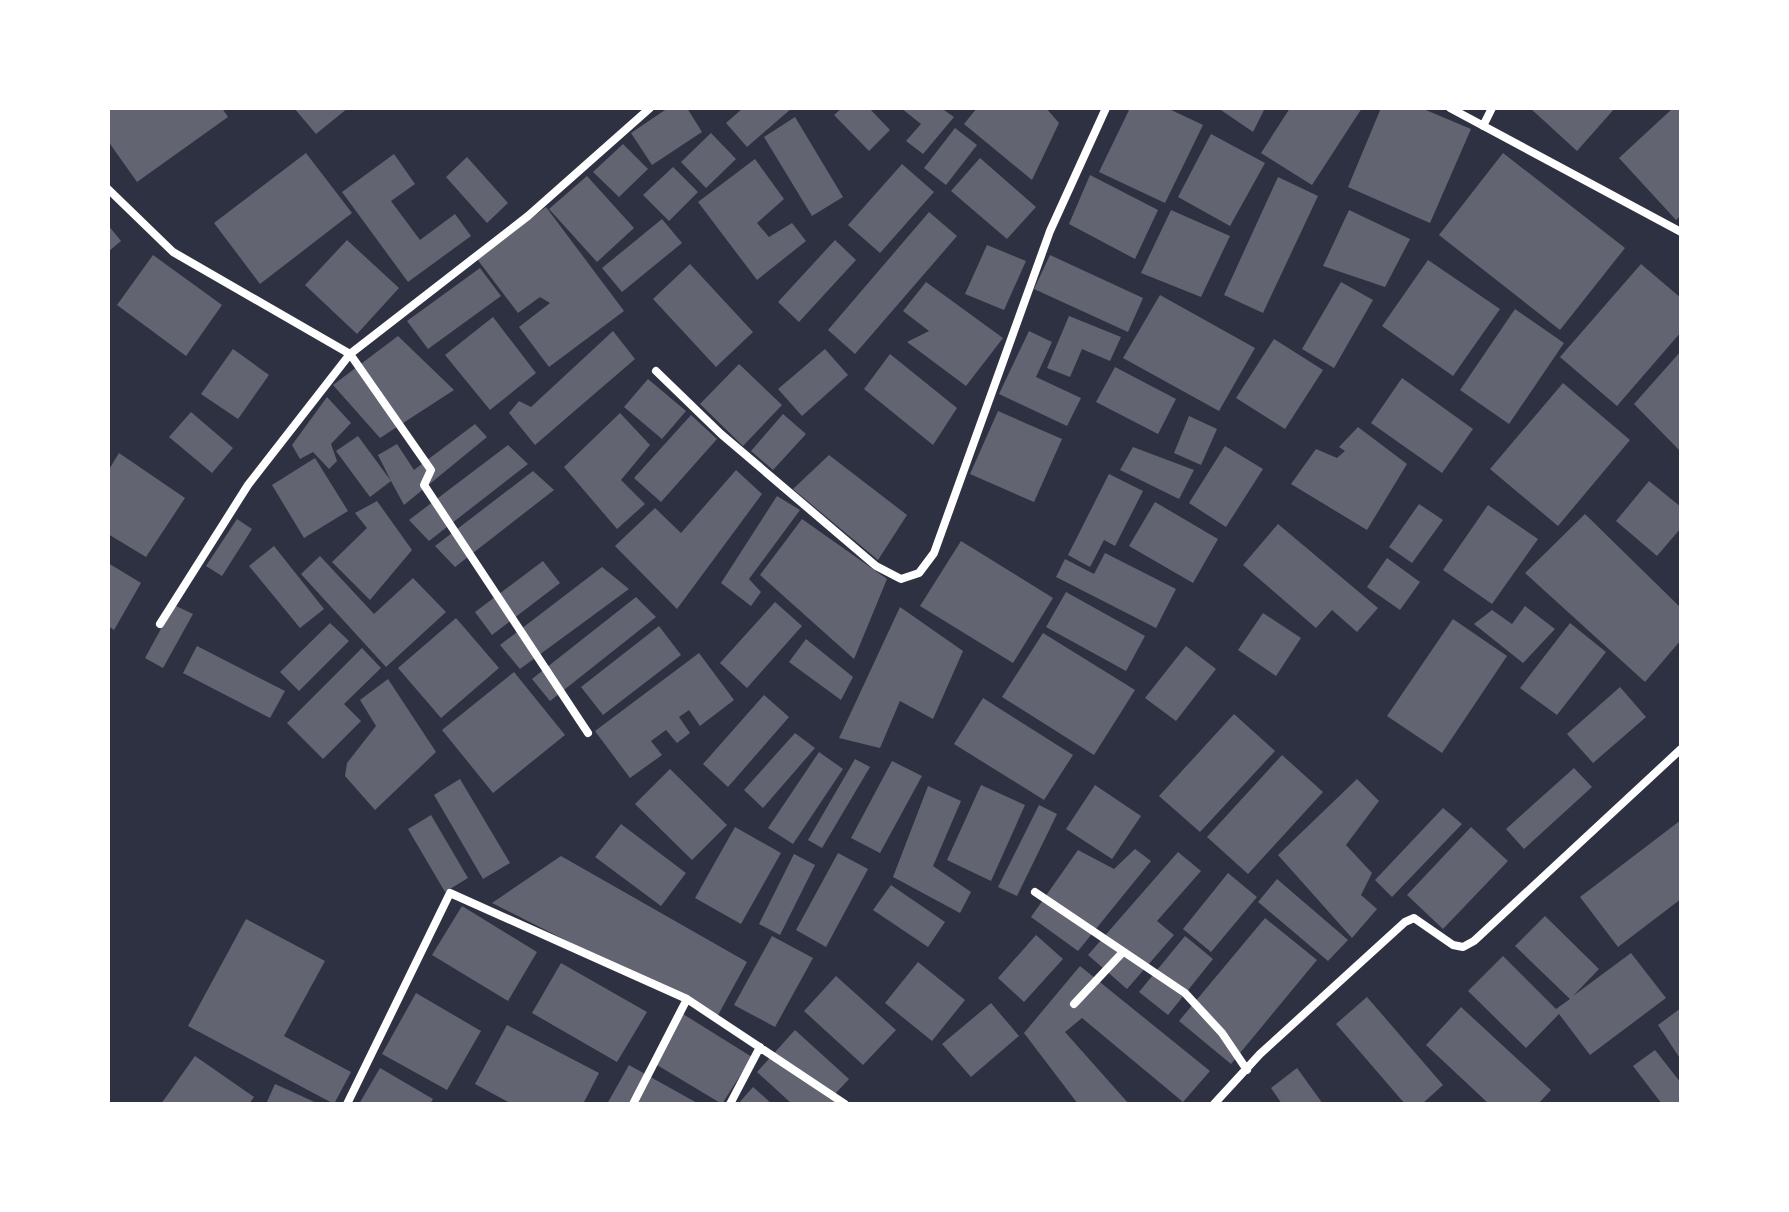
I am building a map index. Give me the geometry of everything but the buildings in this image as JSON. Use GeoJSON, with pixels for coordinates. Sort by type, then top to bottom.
{"type":"FeatureCollection","features":[{"type":"Feature","properties":{"kind":"street"},"geometry":{"type":"LineString","coordinates":[[160,624],[248,485],[350,354],[528,216],[650,108]]}},
{"type":"Feature","properties":{"kind":"street"},"geometry":{"type":"LineString","coordinates":[[656,371],[721,434],[876,566],[901,579],[919,573],[934,553],[1050,231],[1106,108]]}},
{"type":"Feature","properties":{"kind":"street"},"geometry":{"type":"LineString","coordinates":[[1450,108],[1681,232]]}},
{"type":"Feature","properties":{"kind":"street"},"geometry":{"type":"LineString","coordinates":[[1483,126],[1492,108]]}},
{"type":"Feature","properties":{"kind":"street"},"geometry":{"type":"LineString","coordinates":[[108,189],[173,252],[350,354],[431,470],[424,485],[588,733]]}},
{"type":"Feature","properties":{"kind":"street"},"geometry":{"type":"LineString","coordinates":[[1214,1104],[1260,1054],[1405,922],[1414,918],[1453,945],[1463,947],[1474,941],[1681,749]]}},
{"type":"Feature","properties":{"kind":"street"},"geometry":{"type":"LineString","coordinates":[[1035,892],[1185,993],[1222,1033],[1247,1070]]}},
{"type":"Feature","properties":{"kind":"street"},"geometry":{"type":"LineString","coordinates":[[347,1104],[450,893],[687,999],[845,1104]]}},
{"type":"Feature","properties":{"kind":"street"},"geometry":{"type":"LineString","coordinates":[[1074,1004],[1123,952]]}},
{"type":"Feature","properties":{"kind":"street"},"geometry":{"type":"LineString","coordinates":[[633,1104],[687,999]]}},
{"type":"Feature","properties":{"kind":"street"},"geometry":{"type":"LineString","coordinates":[[730,1104],[760,1047]]}}]}
